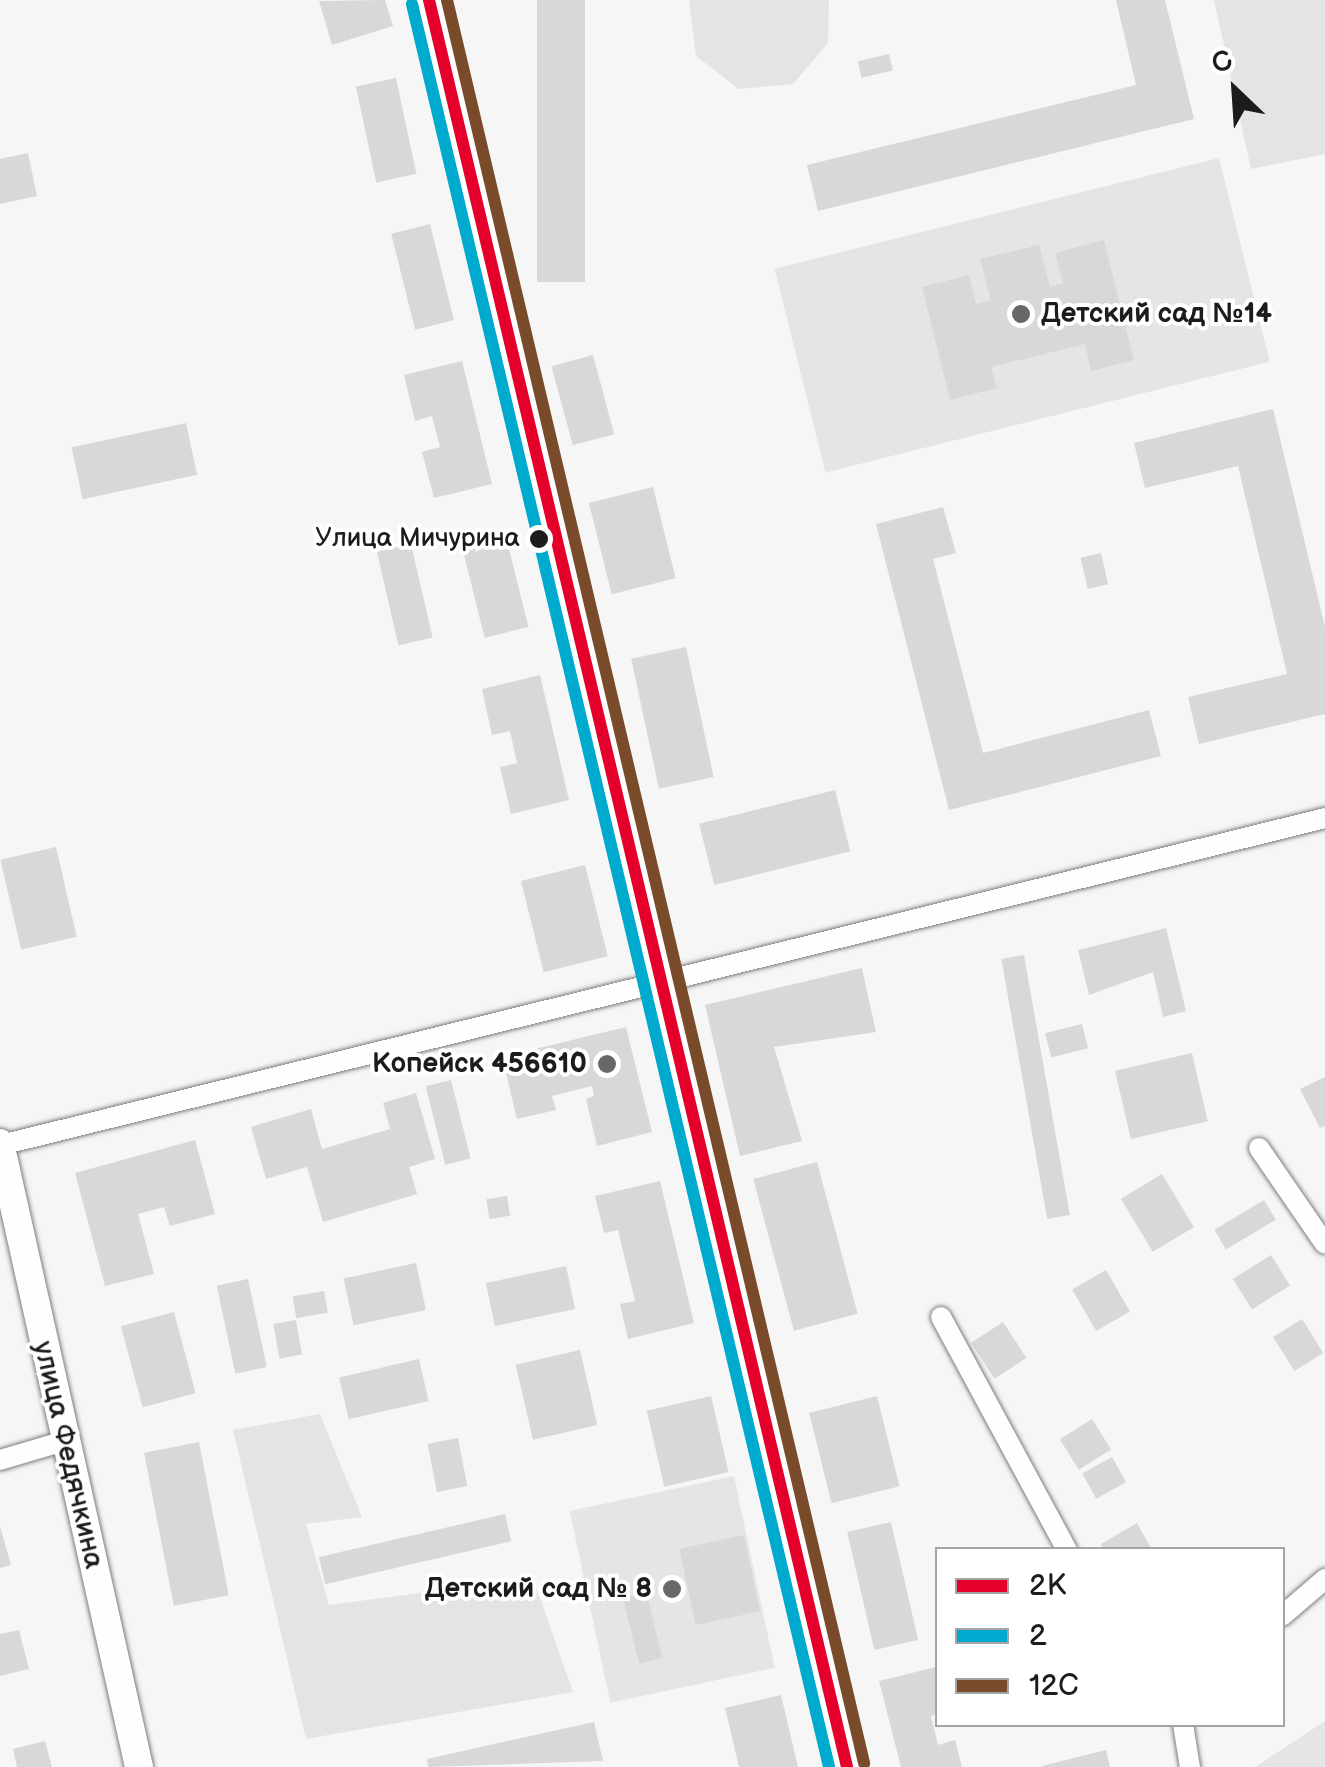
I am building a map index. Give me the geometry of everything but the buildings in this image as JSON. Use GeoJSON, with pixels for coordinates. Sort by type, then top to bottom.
{"type":"FeatureCollection","features":[{"type":"Feature","properties":{"kind":"main road"},"geometry":{"type":"LineString","coordinates":[[429,0],[847,1767]]}},
{"type":"Feature","properties":{"kind":"street"},"geometry":{"type":"LineString","coordinates":[[0,1144],[661,977],[1325,818]]}},
{"type":"Feature","properties":{"kind":"street","name":"улица Федячкина"},"geometry":{"type":"LineString","coordinates":[[0,1144],[140,1767]]}},
{"type":"Feature","properties":{"kind":"street"},"geometry":{"type":"LineString","coordinates":[[1259,1148],[1325,1244]]}},
{"type":"Feature","properties":{"kind":"street"},"geometry":{"type":"LineString","coordinates":[[941,1316],[1066,1547]]}},
{"type":"Feature","properties":{"kind":"street"},"geometry":{"type":"LineString","coordinates":[[0,1460],[64,1442]]}},
{"type":"Feature","properties":{"kind":"street"},"geometry":{"type":"LineString","coordinates":[[1285,1613],[1325,1579]]}},
{"type":"Feature","properties":{"kind":"street"},"geometry":{"type":"LineString","coordinates":[[1183,1727],[1190,1767]]}},
{"type":"Feature","properties":{"kind":"shaded area"},"geometry":{"type":"Polygon","coordinates":[[[689,0],[829,0],[828,43],[793,84],[739,89],[696,56],[689,0]]]}},
{"type":"Feature","properties":{"kind":"shaded area"},"geometry":{"type":"Polygon","coordinates":[[[1214,0],[1325,0],[1325,154],[1251,169],[1214,0]]]}},
{"type":"Feature","properties":{"kind":"shaded area","name":"Детский сад №14"},"geometry":{"type":"Polygon","coordinates":[[[1219,158],[1270,362],[825,473],[775,269],[1219,158]]]}},
{"type":"Feature","properties":{"kind":"shaded area"},"geometry":{"type":"Polygon","coordinates":[[[320,1414],[362,1517],[306,1524],[329,1605],[533,1578],[573,1692],[306,1739],[233,1430],[320,1414]]]}},
{"type":"Feature","properties":{"kind":"shaded area","name":"Детский сад № 8"},"geometry":{"type":"Polygon","coordinates":[[[734,1476],[775,1668],[610,1703],[570,1511],[734,1476]]]}},
{"type":"Feature","properties":{"kind":"shaded area"},"geometry":{"type":"Polygon","coordinates":[[[1325,1721],[1325,1767],[1255,1767],[1325,1721]]]}},
{"type":"Feature","properties":{"kind":"transit line","name":"2К"},"geometry":{"type":"LineString","coordinates":[[429,0],[847,1767]]}},
{"type":"Feature","properties":{"kind":"transit line","name":"12С"},"geometry":{"type":"LineString","coordinates":[[447,0],[864,1763]]}},
{"type":"Feature","properties":{"kind":"transit line","name":"2"},"geometry":{"type":"LineString","coordinates":[[412,4],[829,1767]]}},
{"type":"Feature","properties":{"kind":"place","name":"Детский сад №14"},"geometry":{"type":"Point","coordinates":[1021,314]}},
{"type":"Feature","properties":{"kind":"place","name":"Улица Мичурина"},"geometry":{"type":"Point","coordinates":[539,539]}},
{"type":"Feature","properties":{"kind":"place","name":"Копейск 456610"},"geometry":{"type":"Point","coordinates":[607,1064]}},
{"type":"Feature","properties":{"kind":"place","name":"Детский сад № 8"},"geometry":{"type":"Point","coordinates":[672,1589]}}]}
